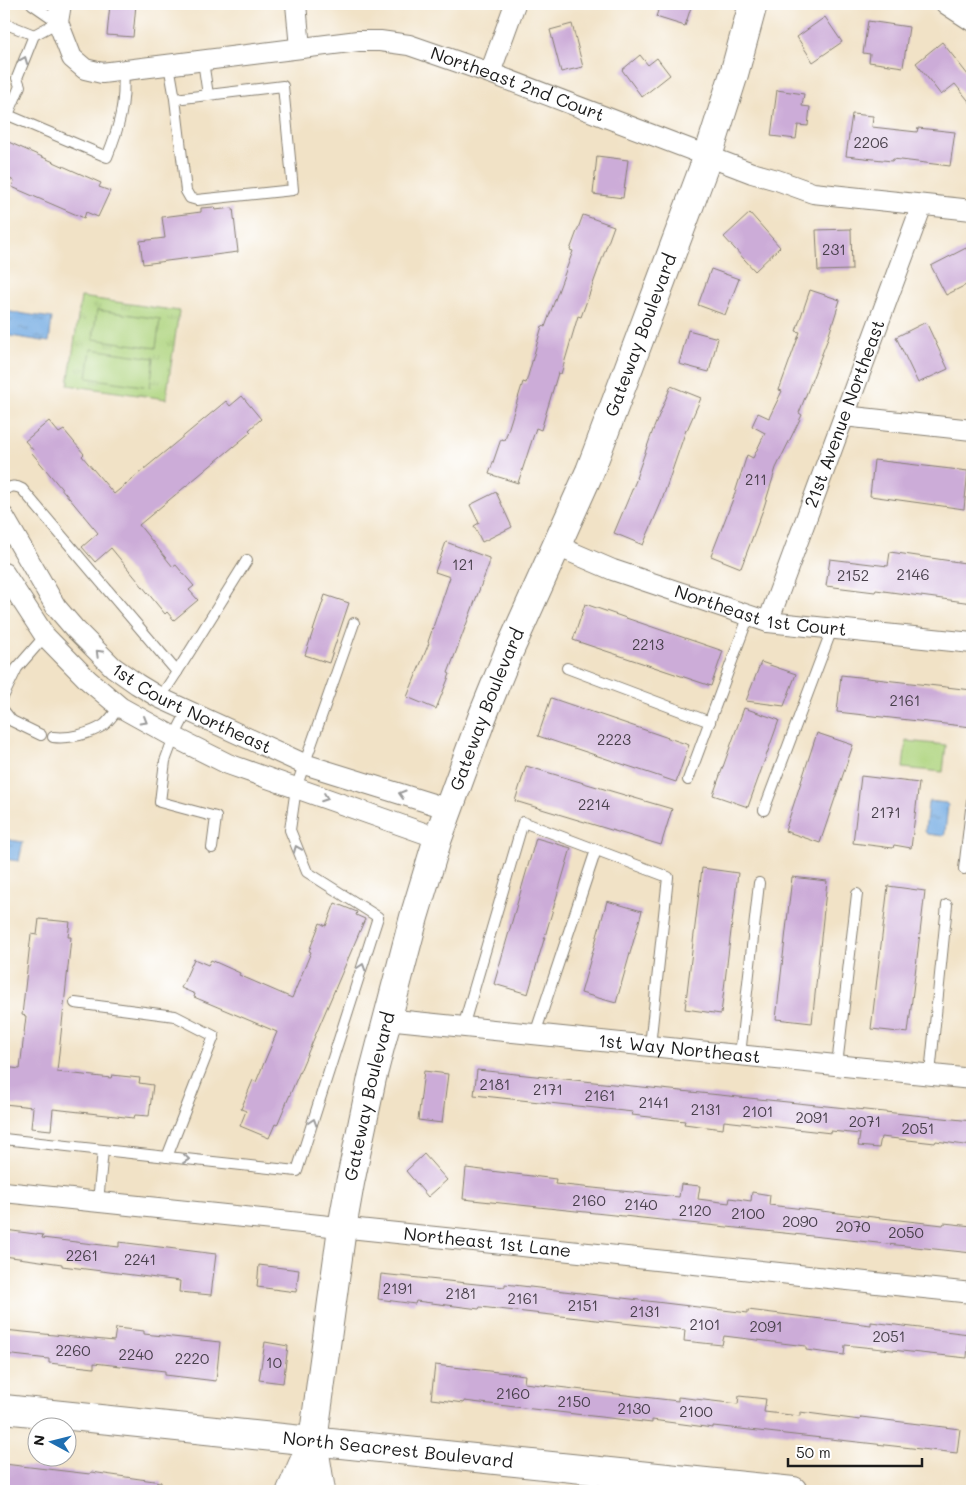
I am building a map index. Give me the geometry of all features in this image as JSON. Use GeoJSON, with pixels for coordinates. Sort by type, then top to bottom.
{"type":"FeatureCollection","features":[{"type":"Feature","properties":{"kind":"main road","name":"Gateway Boulevard"},"geometry":{"type":"LineString","coordinates":[[291,1491],[313,1441],[342,1228],[362,1123],[386,1019],[438,838],[490,698],[590,471],[708,156],[734,74],[752,4]]}},
{"type":"Feature","properties":{"kind":"main road","name":"North Seacrest Boulevard"},"geometry":{"type":"LineString","coordinates":[[4,1409],[793,1491]]}},
{"type":"Feature","properties":{"kind":"main road","name":"Gateway Boulevard"},"geometry":{"type":"LineString","coordinates":[[313,1441],[321,1491]]}},
{"type":"Feature","properties":{"kind":"street"},"geometry":{"type":"LineString","coordinates":[[296,4],[300,48]]}},
{"type":"Feature","properties":{"kind":"street"},"geometry":{"type":"LineString","coordinates":[[490,73],[515,4]]}},
{"type":"Feature","properties":{"kind":"street"},"geometry":{"type":"LineString","coordinates":[[946,4],[972,21]]}},
{"type":"Feature","properties":{"kind":"street","name":"Northeast 2nd Court"},"geometry":{"type":"LineString","coordinates":[[60,13],[65,43],[72,58],[85,69],[102,73],[358,41],[380,40],[409,45],[490,73],[708,156],[813,193],[972,210]]}},
{"type":"Feature","properties":{"kind":"street","name":"21st Avenue Northeast"},"geometry":{"type":"LineString","coordinates":[[768,622],[922,204]]}},
{"type":"Feature","properties":{"kind":"street"},"geometry":{"type":"LineString","coordinates":[[844,416],[972,430]]}},
{"type":"Feature","properties":{"kind":"street","name":"1st Court Northeast"},"geometry":{"type":"LineString","coordinates":[[4,516],[46,619],[74,628],[113,667],[137,684],[160,698],[304,764],[449,809]]}},
{"type":"Feature","properties":{"kind":"street","name":"Northeast 1st Court"},"geometry":{"type":"LineString","coordinates":[[557,546],[621,573],[768,622],[972,643]]}},
{"type":"Feature","properties":{"kind":"street","name":"1st Court Northeast"},"geometry":{"type":"LineString","coordinates":[[4,572],[46,619],[88,680],[120,707],[228,764],[438,838]]}},
{"type":"Feature","properties":{"kind":"street","name":"1st Way Northeast"},"geometry":{"type":"LineString","coordinates":[[386,1019],[972,1079]]}},
{"type":"Feature","properties":{"kind":"street","name":"Northeast 1st Lane"},"geometry":{"type":"LineString","coordinates":[[4,1192],[972,1292]]}},
{"type":"Feature","properties":{"kind":"lane"},"geometry":{"type":"LineString","coordinates":[[32,4],[60,13]]}},
{"type":"Feature","properties":{"kind":"lane"},"geometry":{"type":"LineString","coordinates":[[60,13],[34,35],[17,78],[20,86],[8,115],[107,157],[119,128],[125,88],[123,71]]}},
{"type":"Feature","properties":{"kind":"lane"},"geometry":{"type":"LineString","coordinates":[[4,22],[34,35]]}},
{"type":"Feature","properties":{"kind":"lane"},"geometry":{"type":"LineString","coordinates":[[203,60],[208,94]]}},
{"type":"Feature","properties":{"kind":"lane"},"geometry":{"type":"LineString","coordinates":[[170,65],[176,98],[186,191],[190,198],[197,200],[293,190],[284,86],[176,98]]}},
{"type":"Feature","properties":{"kind":"lane"},"geometry":{"type":"LineString","coordinates":[[4,490],[10,486],[22,489],[177,672]]}},
{"type":"Feature","properties":{"kind":"lane"},"geometry":{"type":"LineString","coordinates":[[160,698],[247,560]]}},
{"type":"Feature","properties":{"kind":"lane"},"geometry":{"type":"LineString","coordinates":[[688,780],[749,615]]}},
{"type":"Feature","properties":{"kind":"lane"},"geometry":{"type":"LineString","coordinates":[[4,695],[17,668],[46,619]]}},
{"type":"Feature","properties":{"kind":"lane"},"geometry":{"type":"LineString","coordinates":[[4,1139],[298,1170],[378,917],[306,872],[290,830],[296,788],[354,623]]}},
{"type":"Feature","properties":{"kind":"lane"},"geometry":{"type":"LineString","coordinates":[[764,810],[832,628]]}},
{"type":"Feature","properties":{"kind":"lane"},"geometry":{"type":"LineString","coordinates":[[567,668],[710,722]]}},
{"type":"Feature","properties":{"kind":"lane"},"geometry":{"type":"LineString","coordinates":[[53,737],[74,736],[97,728],[105,724],[120,707]]}},
{"type":"Feature","properties":{"kind":"lane"},"geometry":{"type":"LineString","coordinates":[[188,710],[174,737],[165,761],[160,802],[216,817],[212,848]]}},
{"type":"Feature","properties":{"kind":"lane"},"geometry":{"type":"LineString","coordinates":[[4,711],[12,721],[41,735]]}},
{"type":"Feature","properties":{"kind":"lane"},"geometry":{"type":"LineString","coordinates":[[964,869],[972,801]]}},
{"type":"Feature","properties":{"kind":"lane"},"geometry":{"type":"LineString","coordinates":[[463,1027],[523,822],[668,877],[650,1046]]}},
{"type":"Feature","properties":{"kind":"lane"},"geometry":{"type":"LineString","coordinates":[[535,1034],[596,850]]}},
{"type":"Feature","properties":{"kind":"lane"},"geometry":{"type":"LineString","coordinates":[[740,1055],[759,883]]}},
{"type":"Feature","properties":{"kind":"lane"},"geometry":{"type":"LineString","coordinates":[[837,1065],[857,894]]}},
{"type":"Feature","properties":{"kind":"lane"},"geometry":{"type":"LineString","coordinates":[[930,1074],[947,905]]}},
{"type":"Feature","properties":{"kind":"lane"},"geometry":{"type":"LineString","coordinates":[[75,1002],[175,1016],[214,1036],[167,1157]]}},
{"type":"Feature","properties":{"kind":"lane"},"geometry":{"type":"LineString","coordinates":[[98,1202],[103,1150]]}},
{"type":"Feature","properties":{"kind":"green space"},"geometry":{"type":"Polygon","coordinates":[[[81,297],[179,311],[166,399],[68,385],[81,297]]]}},
{"type":"Feature","properties":{"kind":"green space"},"geometry":{"type":"Polygon","coordinates":[[[97,310],[160,319],[156,348],[93,339],[97,310]]]}},
{"type":"Feature","properties":{"kind":"green space"},"geometry":{"type":"Polygon","coordinates":[[[91,349],[154,358],[150,387],[87,378],[91,349]]]}},
{"type":"Feature","properties":{"kind":"green space"},"geometry":{"type":"Polygon","coordinates":[[[906,741],[946,745],[943,772],[903,768],[906,741]]]}},
{"type":"Feature","properties":{"kind":"water"},"geometry":{"type":"Polygon","coordinates":[[[4,311],[52,318],[49,342],[4,335],[4,311]]]}},
{"type":"Feature","properties":{"kind":"water"},"geometry":{"type":"Polygon","coordinates":[[[930,801],[946,803],[948,805],[943,836],[927,834],[925,831],[928,803],[930,801]]]}},
{"type":"Feature","properties":{"kind":"water"},"geometry":{"type":"Polygon","coordinates":[[[4,839],[23,842],[19,861],[4,859],[4,839]]]}},
{"type":"Feature","properties":{"kind":"building"},"geometry":{"type":"Polygon","coordinates":[[[110,4],[136,4],[133,37],[107,35],[110,4]]]}},
{"type":"Feature","properties":{"kind":"building"},"geometry":{"type":"Polygon","coordinates":[[[660,4],[692,4],[685,26],[656,17],[660,4]]]}},
{"type":"Feature","properties":{"kind":"building"},"geometry":{"type":"Polygon","coordinates":[[[825,17],[842,42],[813,62],[797,37],[825,17]]]}},
{"type":"Feature","properties":{"kind":"building"},"geometry":{"type":"Polygon","coordinates":[[[868,21],[909,27],[903,67],[869,62],[870,54],[863,53],[868,21]]]}},
{"type":"Feature","properties":{"kind":"building"},"geometry":{"type":"Polygon","coordinates":[[[572,24],[583,67],[561,72],[550,30],[572,24]]]}},
{"type":"Feature","properties":{"kind":"building"},"geometry":{"type":"Polygon","coordinates":[[[942,42],[972,80],[972,105],[955,84],[941,95],[916,63],[942,42]]]}},
{"type":"Feature","properties":{"kind":"building"},"geometry":{"type":"Polygon","coordinates":[[[640,55],[648,65],[657,58],[670,75],[642,97],[622,70],[640,55]]]}},
{"type":"Feature","properties":{"kind":"building"},"geometry":{"type":"Polygon","coordinates":[[[777,90],[804,94],[802,106],[810,107],[808,126],[798,125],[796,139],[771,136],[777,90]]]}},
{"type":"Feature","properties":{"kind":"building"},"geometry":{"type":"Polygon","coordinates":[[[852,114],[873,116],[872,127],[917,132],[918,128],[955,132],[950,166],[893,159],[892,161],[846,156],[852,114]]]}},
{"type":"Feature","properties":{"kind":"building"},"geometry":{"type":"Polygon","coordinates":[[[4,140],[101,183],[99,187],[110,191],[98,217],[86,212],[84,218],[12,187],[14,181],[4,176],[4,140]]]}},
{"type":"Feature","properties":{"kind":"building"},"geometry":{"type":"Polygon","coordinates":[[[597,156],[628,160],[623,198],[593,194],[597,156]]]}},
{"type":"Feature","properties":{"kind":"building"},"geometry":{"type":"Polygon","coordinates":[[[214,207],[215,210],[233,208],[238,252],[143,264],[140,241],[165,238],[162,217],[201,212],[201,208],[214,207]]]}},
{"type":"Feature","properties":{"kind":"building"},"geometry":{"type":"Polygon","coordinates":[[[750,213],[780,247],[755,271],[724,237],[750,213]]]}},
{"type":"Feature","properties":{"kind":"building"},"geometry":{"type":"Polygon","coordinates":[[[583,215],[614,226],[581,317],[578,316],[561,374],[558,373],[541,430],[536,428],[518,483],[489,474],[501,439],[505,440],[523,382],[526,383],[542,326],[545,327],[573,251],[570,250],[583,215]]]}},
{"type":"Feature","properties":{"kind":"building"},"geometry":{"type":"Polygon","coordinates":[[[851,229],[852,270],[818,271],[816,230],[851,229]]]}},
{"type":"Feature","properties":{"kind":"building"},"geometry":{"type":"Polygon","coordinates":[[[966,248],[972,260],[972,282],[946,295],[931,266],[966,248]]]}},
{"type":"Feature","properties":{"kind":"building"},"geometry":{"type":"Polygon","coordinates":[[[711,269],[739,279],[725,315],[698,305],[711,269]]]}},
{"type":"Feature","properties":{"kind":"building"},"geometry":{"type":"Polygon","coordinates":[[[810,290],[840,300],[827,341],[799,413],[802,415],[776,468],[764,507],[741,568],[711,556],[733,499],[747,455],[753,458],[765,433],[752,426],[758,413],[769,418],[782,391],[779,390],[800,332],[796,331],[810,290]]]}},
{"type":"Feature","properties":{"kind":"building"},"geometry":{"type":"Polygon","coordinates":[[[926,322],[948,369],[918,383],[896,337],[926,322]]]}},
{"type":"Feature","properties":{"kind":"building"},"geometry":{"type":"Polygon","coordinates":[[[688,330],[718,338],[709,372],[679,364],[688,330]]]}},
{"type":"Feature","properties":{"kind":"building"},"geometry":{"type":"Polygon","coordinates":[[[671,386],[701,398],[686,430],[661,503],[643,545],[614,533],[637,478],[653,430],[671,386]]]}},
{"type":"Feature","properties":{"kind":"building"},"geometry":{"type":"Polygon","coordinates":[[[242,396],[261,419],[249,430],[251,432],[139,525],[173,567],[176,565],[194,586],[189,590],[198,600],[174,620],[167,612],[165,614],[111,548],[95,562],[82,547],[98,533],[32,453],[34,451],[25,441],[49,421],[59,433],[64,430],[84,454],[82,456],[114,494],[226,401],[230,406],[242,396]]]}},
{"type":"Feature","properties":{"kind":"building"},"geometry":{"type":"Polygon","coordinates":[[[874,460],[968,471],[964,509],[870,496],[874,460]]]}},
{"type":"Feature","properties":{"kind":"building"},"geometry":{"type":"Polygon","coordinates":[[[496,492],[512,527],[482,542],[474,526],[479,523],[470,505],[496,492]]]}},
{"type":"Feature","properties":{"kind":"building"},"geometry":{"type":"Polygon","coordinates":[[[446,542],[489,558],[489,564],[436,709],[407,697],[429,643],[450,577],[435,572],[446,542]]]}},
{"type":"Feature","properties":{"kind":"building"},"geometry":{"type":"Polygon","coordinates":[[[890,552],[972,564],[972,603],[876,590],[875,592],[826,586],[830,559],[888,566],[890,552]]]}},
{"type":"Feature","properties":{"kind":"building"},"geometry":{"type":"Polygon","coordinates":[[[325,595],[349,603],[329,663],[305,655],[325,595]]]}},
{"type":"Feature","properties":{"kind":"building"},"geometry":{"type":"Polygon","coordinates":[[[585,604],[723,651],[711,686],[573,640],[585,604]]]}},
{"type":"Feature","properties":{"kind":"building"},"geometry":{"type":"Polygon","coordinates":[[[761,662],[796,674],[784,706],[746,701],[761,662]]]}},
{"type":"Feature","properties":{"kind":"building"},"geometry":{"type":"Polygon","coordinates":[[[841,675],[972,690],[972,727],[837,712],[841,675]]]}},
{"type":"Feature","properties":{"kind":"building"},"geometry":{"type":"Polygon","coordinates":[[[551,698],[689,745],[676,782],[538,736],[551,698]]]}},
{"type":"Feature","properties":{"kind":"building"},"geometry":{"type":"Polygon","coordinates":[[[744,708],[779,720],[748,807],[713,795],[744,708]]]}},
{"type":"Feature","properties":{"kind":"building"},"geometry":{"type":"Polygon","coordinates":[[[817,733],[853,745],[820,843],[785,831],[817,733]]]}},
{"type":"Feature","properties":{"kind":"building"},"geometry":{"type":"Polygon","coordinates":[[[526,766],[672,809],[661,845],[515,801],[526,766]]]}},
{"type":"Feature","properties":{"kind":"building"},"geometry":{"type":"Polygon","coordinates":[[[861,776],[919,783],[911,848],[894,845],[893,848],[853,843],[861,776]]]}},
{"type":"Feature","properties":{"kind":"building"},"geometry":{"type":"Polygon","coordinates":[[[536,838],[571,848],[528,994],[494,984],[536,838]]]}},
{"type":"Feature","properties":{"kind":"building"},"geometry":{"type":"Polygon","coordinates":[[[702,868],[738,873],[721,1014],[685,1009],[702,868]]]}},
{"type":"Feature","properties":{"kind":"building"},"geometry":{"type":"Polygon","coordinates":[[[792,877],[827,881],[812,1023],[776,1019],[792,877]]]}},
{"type":"Feature","properties":{"kind":"building"},"geometry":{"type":"Polygon","coordinates":[[[888,886],[925,891],[908,1033],[871,1029],[888,886]]]}},
{"type":"Feature","properties":{"kind":"building"},"geometry":{"type":"Polygon","coordinates":[[[607,901],[642,911],[616,1003],[581,993],[607,901]]]}},
{"type":"Feature","properties":{"kind":"building"},"geometry":{"type":"Polygon","coordinates":[[[335,903],[357,912],[356,915],[365,919],[277,1125],[275,1124],[269,1138],[240,1126],[246,1111],[241,1109],[253,1080],[256,1082],[277,1032],[194,997],[195,994],[181,988],[194,959],[208,965],[211,960],[240,973],[239,975],[292,998],[311,952],[309,951],[320,923],[326,926],[335,903]]]}},
{"type":"Feature","properties":{"kind":"building"},"geometry":{"type":"Polygon","coordinates":[[[39,919],[70,922],[68,937],[71,937],[57,1072],[111,1078],[112,1075],[140,1078],[139,1083],[153,1085],[149,1116],[135,1115],[134,1118],[53,1109],[51,1130],[31,1128],[33,1107],[4,1104],[4,1067],[20,1069],[26,1016],[22,1015],[31,934],[37,935],[39,919]]]}},
{"type":"Feature","properties":{"kind":"building"},"geometry":{"type":"Polygon","coordinates":[[[477,1070],[972,1121],[972,1146],[881,1137],[879,1148],[858,1146],[860,1134],[831,1131],[831,1133],[724,1121],[723,1129],[684,1124],[685,1121],[632,1115],[633,1112],[474,1095],[477,1070]]]}},
{"type":"Feature","properties":{"kind":"building"},"geometry":{"type":"Polygon","coordinates":[[[424,1071],[448,1074],[442,1123],[418,1120],[424,1071]]]}},
{"type":"Feature","properties":{"kind":"building"},"geometry":{"type":"Polygon","coordinates":[[[424,1154],[447,1180],[428,1197],[406,1171],[424,1154]]]}},
{"type":"Feature","properties":{"kind":"building"},"geometry":{"type":"Polygon","coordinates":[[[466,1168],[556,1179],[555,1184],[679,1197],[681,1184],[700,1186],[698,1199],[729,1203],[730,1198],[751,1201],[752,1192],[770,1195],[769,1205],[943,1225],[944,1223],[972,1226],[972,1253],[463,1199],[466,1168]]]}},
{"type":"Feature","properties":{"kind":"building"},"geometry":{"type":"Polygon","coordinates":[[[5,1230],[43,1235],[42,1238],[119,1247],[119,1242],[216,1254],[211,1295],[179,1292],[180,1281],[62,1266],[62,1264],[4,1256],[5,1230]]]}},
{"type":"Feature","properties":{"kind":"building"},"geometry":{"type":"Polygon","coordinates":[[[259,1265],[299,1270],[296,1292],[257,1287],[259,1265]]]}},
{"type":"Feature","properties":{"kind":"building"},"geometry":{"type":"Polygon","coordinates":[[[381,1274],[505,1287],[505,1284],[748,1313],[748,1310],[871,1325],[871,1322],[969,1334],[967,1358],[845,1345],[844,1355],[806,1350],[806,1346],[724,1336],[722,1345],[684,1341],[685,1330],[480,1307],[479,1309],[416,1301],[415,1304],[378,1299],[381,1274]]]}},
{"type":"Feature","properties":{"kind":"building"},"geometry":{"type":"Polygon","coordinates":[[[116,1328],[144,1331],[144,1334],[220,1342],[216,1381],[165,1375],[165,1371],[94,1363],[94,1368],[49,1363],[49,1359],[4,1354],[4,1330],[114,1341],[116,1328]]]}},
{"type":"Feature","properties":{"kind":"building"},"geometry":{"type":"Polygon","coordinates":[[[265,1342],[288,1346],[283,1383],[259,1380],[265,1342]]]}},
{"type":"Feature","properties":{"kind":"building"},"geometry":{"type":"Polygon","coordinates":[[[435,1365],[525,1375],[524,1383],[678,1401],[678,1397],[738,1404],[739,1396],[766,1399],[764,1412],[800,1416],[800,1412],[860,1420],[861,1417],[960,1429],[957,1453],[713,1426],[713,1428],[652,1420],[652,1423],[464,1401],[464,1403],[431,1399],[435,1365]]]}},
{"type":"Feature","properties":{"kind":"building"},"geometry":{"type":"Polygon","coordinates":[[[4,1464],[90,1474],[91,1472],[161,1482],[161,1491],[40,1491],[4,1487],[4,1464]]]}}]}
